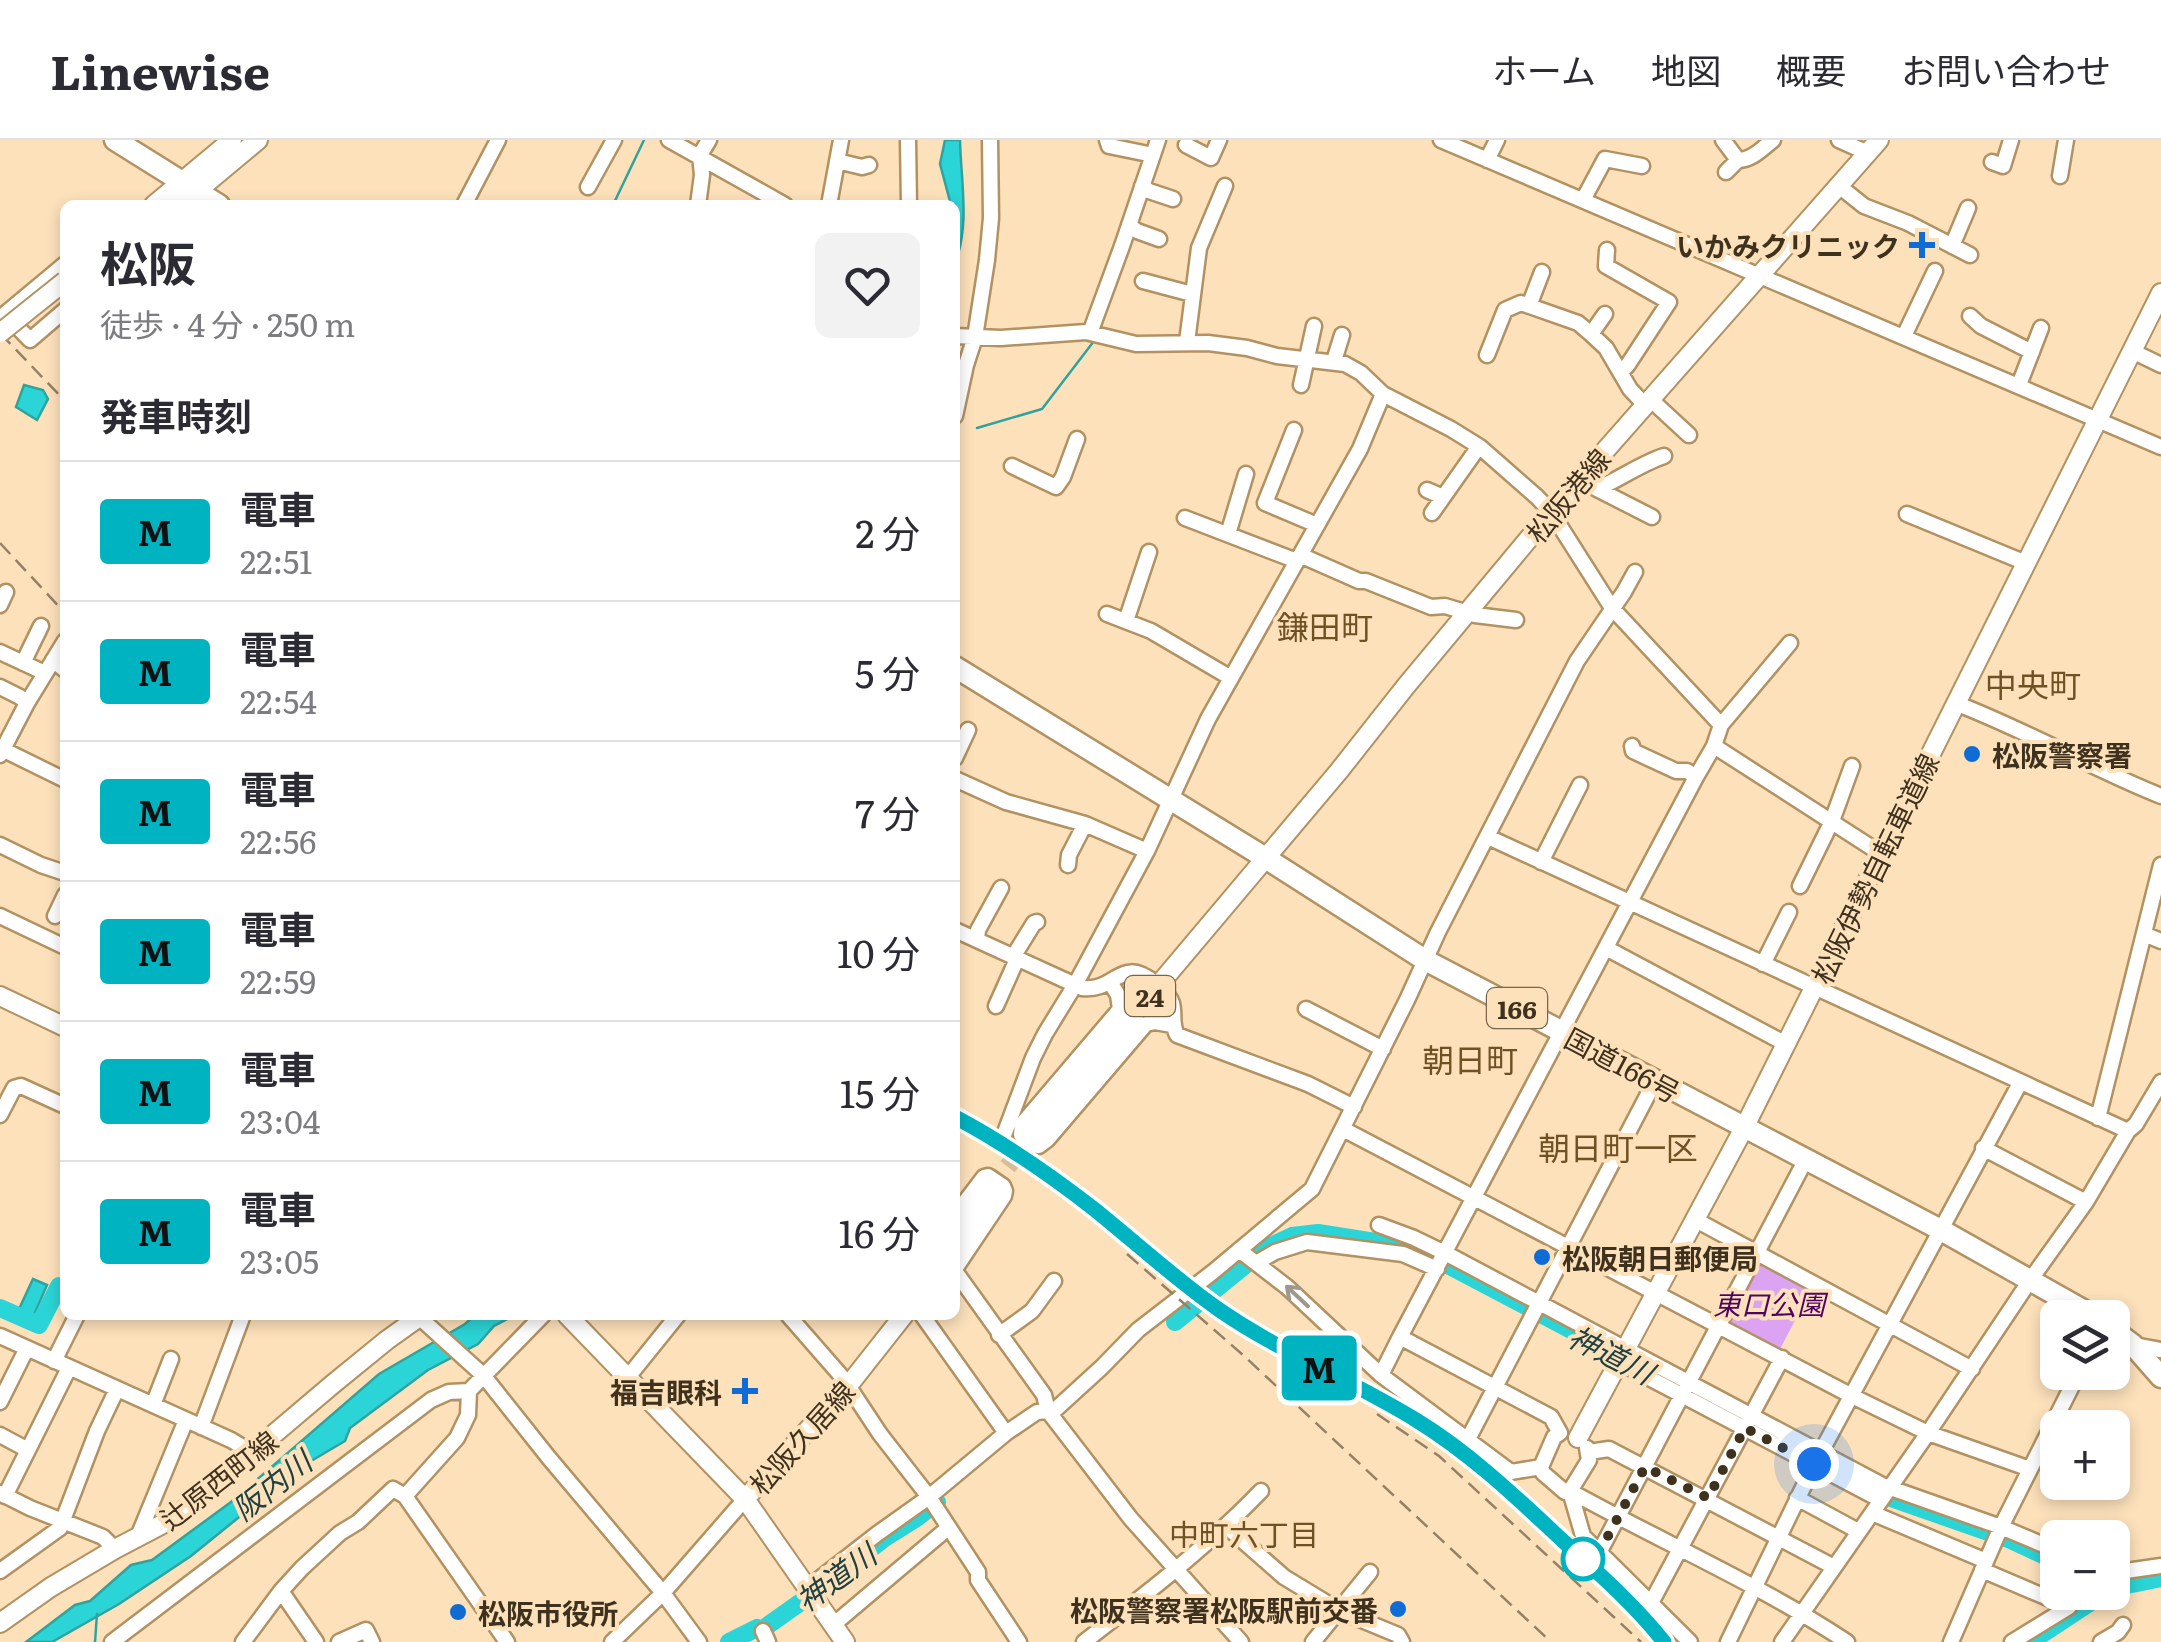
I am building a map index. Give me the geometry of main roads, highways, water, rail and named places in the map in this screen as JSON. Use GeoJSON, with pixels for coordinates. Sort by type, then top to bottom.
{"type":"FeatureCollection","features":[{"type":"Feature","properties":{"kind":"highway"},"geometry":{"type":"LineString","coordinates":[[119,141],[212,200]]}},
{"type":"Feature","properties":{"kind":"highway","name":"国道166号"},"geometry":{"type":"LineString","coordinates":[[960,670],[1425,960],[2066,1300]]}},
{"type":"Feature","properties":{"kind":"highway"},"geometry":{"type":"LineString","coordinates":[[2130,1343],[2161,1377]]}},
{"type":"Feature","properties":{"kind":"main road"},"geometry":{"type":"LineString","coordinates":[[182,200],[189,186],[232,140]]}},
{"type":"Feature","properties":{"kind":"main road"},"geometry":{"type":"LineString","coordinates":[[163,200],[258,140]]}},
{"type":"Feature","properties":{"kind":"main road","name":"松阪港線"},"geometry":{"type":"LineString","coordinates":[[1264,858],[1551,512],[1589,483],[1647,402],[1873,146]]}},
{"type":"Feature","properties":{"kind":"main road"},"geometry":{"type":"LineString","coordinates":[[0,333],[60,284]]}},
{"type":"Feature","properties":{"kind":"main road","name":"松阪伊勢自転車道線"},"geometry":{"type":"LineString","coordinates":[[1576,1441],[1744,1128],[2161,292]]}},
{"type":"Feature","properties":{"kind":"main road"},"geometry":{"type":"LineString","coordinates":[[0,348],[60,300]]}},
{"type":"Feature","properties":{"kind":"main road","name":"24"},"geometry":{"type":"LineString","coordinates":[[1034,1133],[1264,858]]}},
{"type":"Feature","properties":{"kind":"main road"},"geometry":{"type":"LineString","coordinates":[[0,996],[60,1026]]}},
{"type":"Feature","properties":{"kind":"main road"},"geometry":{"type":"LineString","coordinates":[[960,1235],[991,1188]]}},
{"type":"Feature","properties":{"kind":"main road","name":"辻原西町線"},"geometry":{"type":"LineString","coordinates":[[0,1623],[51,1587],[187,1509],[346,1373],[418,1320]]}},
{"type":"Feature","properties":{"kind":"main road","name":"松阪久居線"},"geometry":{"type":"LineString","coordinates":[[572,1320],[745,1499],[848,1386],[900,1320]]}},
{"type":"Feature","properties":{"kind":"main road"},"geometry":{"type":"LineString","coordinates":[[745,1499],[845,1642]]}},
{"type":"Feature","properties":{"kind":"water"},"geometry":{"type":"Polygon","coordinates":[[[945,140],[960,140],[963,218],[960,249],[960,200],[950,200],[940,164],[945,140]]]}},
{"type":"Feature","properties":{"kind":"water"},"geometry":{"type":"Polygon","coordinates":[[[24,385],[43,390],[48,399],[37,420],[16,407],[24,385]]]}},
{"type":"Feature","properties":{"kind":"water"},"geometry":{"type":"Polygon","coordinates":[[[33,1279],[47,1285],[34,1315],[19,1309],[33,1279]]]}},
{"type":"Feature","properties":{"kind":"water","name":"阪内川"},"geometry":{"type":"Polygon","coordinates":[[[469,1320],[505,1320],[494,1326],[478,1344],[428,1370],[350,1428],[345,1441],[301,1467],[191,1556],[52,1642],[26,1642],[75,1605],[90,1601],[131,1565],[152,1560],[231,1502],[379,1374],[469,1320]]]}},
{"type":"Feature","properties":{"kind":"waterway"},"geometry":{"type":"LineString","coordinates":[[615,200],[644,140]]}},
{"type":"Feature","properties":{"kind":"waterway"},"geometry":{"type":"LineString","coordinates":[[977,428],[1042,409],[1094,341]]}},
{"type":"Feature","properties":{"kind":"waterway","name":"神道川"},"geometry":{"type":"LineString","coordinates":[[1175,1322],[1265,1249],[1292,1236],[1318,1233],[1407,1247],[1632,1362]]}},
{"type":"Feature","properties":{"kind":"waterway"},"geometry":{"type":"LineString","coordinates":[[0,1308],[39,1325],[60,1286]]}},
{"type":"Feature","properties":{"kind":"waterway","name":"神道川"},"geometry":{"type":"LineString","coordinates":[[1872,1488],[2040,1554]]}},
{"type":"Feature","properties":{"kind":"waterway","name":"神道川"},"geometry":{"type":"LineString","coordinates":[[729,1642],[757,1628],[760,1631],[937,1502]]}},
{"type":"Feature","properties":{"kind":"waterway"},"geometry":{"type":"LineString","coordinates":[[2130,1584],[2161,1578]]}},
{"type":"Feature","properties":{"kind":"waterway"},"geometry":{"type":"LineString","coordinates":[[2030,1642],[2079,1610]]}},
{"type":"Feature","properties":{"kind":"waterway"},"geometry":{"type":"LineString","coordinates":[[95,1642],[97,1614]]}},
{"type":"Feature","properties":{"kind":"tunnel"},"geometry":{"type":"LineString","coordinates":[[991,1188],[1034,1133]]}},
{"type":"Feature","properties":{"kind":"railway"},"geometry":{"type":"LineString","coordinates":[[0,333],[60,396]]}},
{"type":"Feature","properties":{"kind":"railway"},"geometry":{"type":"LineString","coordinates":[[0,543],[60,608]]}},
{"type":"Feature","properties":{"kind":"railway"},"geometry":{"type":"LineString","coordinates":[[960,1120],[1061,1184],[1218,1309],[1416,1420],[1455,1447],[1602,1576],[1664,1642]]}},
{"type":"Feature","properties":{"kind":"railway"},"geometry":{"type":"LineString","coordinates":[[1127,1254],[1243,1355],[1551,1642]]}},
{"type":"Feature","properties":{"kind":"railway"},"geometry":{"type":"LineString","coordinates":[[1377,1414],[1439,1456],[1641,1642]]}},
{"type":"Feature","properties":{"kind":"train","name":"M"},"geometry":{"type":"LineString","coordinates":[[960,1120],[1046,1172],[1239,1323],[1383,1401],[1452,1445],[1500,1482],[1618,1592],[1664,1642]]}},
{"type":"Feature","properties":{"kind":"place","name":"いかみクリニック"},"geometry":{"type":"Point","coordinates":[1922,245]}},
{"type":"Feature","properties":{"kind":"place","name":"松阪警察署"},"geometry":{"type":"Point","coordinates":[1972,754]}},
{"type":"Feature","properties":{"kind":"place","name":"松阪朝日郵便局"},"geometry":{"type":"Point","coordinates":[1542,1257]}},
{"type":"Feature","properties":{"kind":"place","name":"福吉眼科"},"geometry":{"type":"Point","coordinates":[745,1391]}},
{"type":"Feature","properties":{"kind":"place","name":"松阪警察署松阪駅前交番"},"geometry":{"type":"Point","coordinates":[1398,1609]}},
{"type":"Feature","properties":{"kind":"place","name":"松阪市役所"},"geometry":{"type":"Point","coordinates":[458,1612]}},
{"type":"Feature","properties":{"kind":"district","name":"鎌田町"},"geometry":{"type":"Point","coordinates":[1325,625]}},
{"type":"Feature","properties":{"kind":"district","name":"中央町"},"geometry":{"type":"Point","coordinates":[2033,683]}},
{"type":"Feature","properties":{"kind":"district","name":"朝日町"},"geometry":{"type":"Point","coordinates":[1470,1058]}},
{"type":"Feature","properties":{"kind":"district","name":"朝日町一区"},"geometry":{"type":"Point","coordinates":[1618,1146]}},
{"type":"Feature","properties":{"kind":"district","name":"中町六丁目"},"geometry":{"type":"Point","coordinates":[1244,1533]}},
{"type":"Feature","properties":{"kind":"park label","name":"東口公園"},"geometry":{"type":"Point","coordinates":[1769,1303]}}]}
